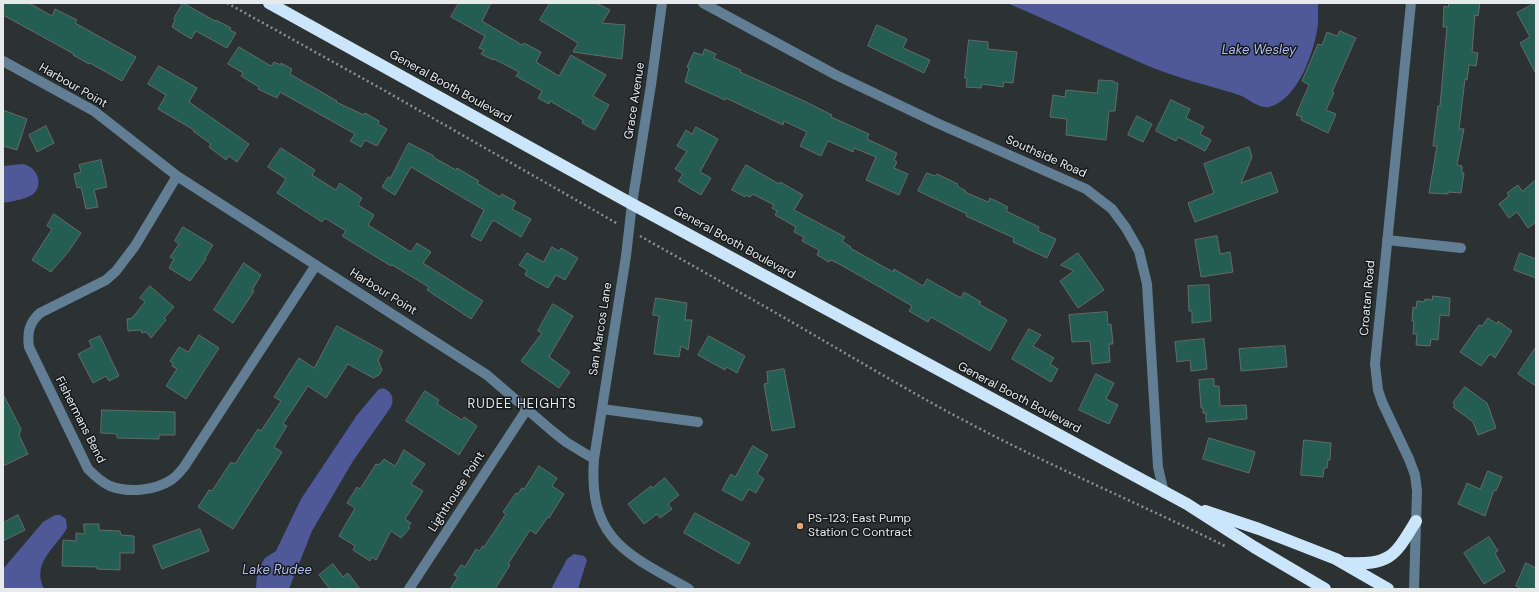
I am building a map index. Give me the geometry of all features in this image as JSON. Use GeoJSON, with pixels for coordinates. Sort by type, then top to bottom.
{"type":"FeatureCollection","features":[{"type":"Feature","properties":{"kind":"highway","name":"General Booth Boulevard"},"geometry":{"type":"LineString","coordinates":[[269,3],[632,204],[1164,493],[1187,504],[1259,529],[1336,559],[1388,589]]}},
{"type":"Feature","properties":{"kind":"highway","name":"General Booth Boulevard"},"geometry":{"type":"LineString","coordinates":[[1187,504],[1254,547],[1325,589]]}},
{"type":"Feature","properties":{"kind":"highway"},"geometry":{"type":"LineString","coordinates":[[1344,563],[1369,564],[1385,559],[1401,546],[1416,520]]}},
{"type":"Feature","properties":{"kind":"street","name":"Grace Avenue"},"geometry":{"type":"LineString","coordinates":[[632,204],[651,85],[662,3]]}},
{"type":"Feature","properties":{"kind":"street","name":"Southside Road"},"geometry":{"type":"LineString","coordinates":[[703,3],[836,75],[937,123],[1086,189],[1112,209],[1126,228],[1139,251],[1147,284],[1158,467],[1164,493]]}},
{"type":"Feature","properties":{"kind":"street","name":"Croatan Road"},"geometry":{"type":"LineString","coordinates":[[1411,3],[1375,364],[1378,390],[1382,402],[1415,475],[1417,492],[1414,589]]}},
{"type":"Feature","properties":{"kind":"street","name":"Harbour Point"},"geometry":{"type":"LineString","coordinates":[[3,61],[94,111],[177,176],[413,326],[487,375],[566,442],[594,459]]}},
{"type":"Feature","properties":{"kind":"street","name":"Fishermans Bend"},"geometry":{"type":"LineString","coordinates":[[177,176],[135,246],[116,271],[106,280],[40,313],[33,319],[28,335],[29,347],[84,462],[88,469],[97,478],[109,485],[122,489],[145,490],[160,486],[176,476],[184,467],[316,265]]}},
{"type":"Feature","properties":{"kind":"street","name":"San Marcos Lane"},"geometry":{"type":"LineString","coordinates":[[594,459],[626,256],[632,204]]}},
{"type":"Feature","properties":{"kind":"street"},"geometry":{"type":"LineString","coordinates":[[1387,240],[1461,248]]}},
{"type":"Feature","properties":{"kind":"street"},"geometry":{"type":"LineString","coordinates":[[602,408],[698,422]]}},
{"type":"Feature","properties":{"kind":"street","name":"Lighthouse Point"},"geometry":{"type":"LineString","coordinates":[[409,589],[527,409]]}},
{"type":"Feature","properties":{"kind":"street"},"geometry":{"type":"LineString","coordinates":[[594,459],[593,475],[595,500],[601,520],[611,536],[620,547],[634,558],[689,589]]}},
{"type":"Feature","properties":{"kind":"path"},"geometry":{"type":"LineString","coordinates":[[227,3],[722,281],[967,422],[1026,453],[1226,546]]}},
{"type":"Feature","properties":{"kind":"water","name":"Lake Wesley"},"geometry":{"type":"Polygon","coordinates":[[[1007,3],[1318,3],[1318,24],[1309,60],[1296,85],[1288,95],[1279,102],[1269,107],[1265,107],[1257,105],[1242,96],[1157,70],[1007,3]]]}},
{"type":"Feature","properties":{"kind":"water"},"geometry":{"type":"Polygon","coordinates":[[[22,164],[33,169],[36,173],[39,183],[35,193],[27,197],[3,203],[3,166],[22,164]]]}},
{"type":"Feature","properties":{"kind":"water","name":"Lake Rudee"},"geometry":{"type":"Polygon","coordinates":[[[383,388],[392,395],[393,401],[391,407],[353,461],[312,531],[289,589],[256,589],[257,574],[262,563],[265,558],[276,551],[301,499],[357,415],[378,390],[383,388]]]}},
{"type":"Feature","properties":{"kind":"water"},"geometry":{"type":"Polygon","coordinates":[[[55,515],[60,515],[66,519],[67,528],[46,556],[43,563],[41,579],[44,589],[3,589],[3,569],[43,522],[55,515]]]}},
{"type":"Feature","properties":{"kind":"water"},"geometry":{"type":"Polygon","coordinates":[[[574,554],[584,556],[587,560],[578,589],[551,589],[567,559],[574,554]]]}},
{"type":"Feature","properties":{"kind":"building"},"geometry":{"type":"Polygon","coordinates":[[[3,3],[29,3],[52,16],[55,9],[77,20],[75,23],[136,57],[122,81],[3,15],[3,3]]]}},
{"type":"Feature","properties":{"kind":"building"},"geometry":{"type":"Polygon","coordinates":[[[183,3],[231,28],[230,30],[236,33],[227,48],[196,31],[191,39],[172,27],[175,20],[174,19],[183,3]]]}},
{"type":"Feature","properties":{"kind":"building"},"geometry":{"type":"Polygon","coordinates":[[[459,3],[491,3],[482,21],[522,45],[524,43],[541,52],[536,62],[559,76],[571,55],[606,75],[593,96],[609,105],[595,130],[582,123],[583,120],[550,101],[549,104],[538,98],[542,91],[516,76],[519,72],[481,54],[484,50],[479,48],[485,36],[451,17],[459,3]]]}},
{"type":"Feature","properties":{"kind":"building"},"geometry":{"type":"Polygon","coordinates":[[[550,3],[596,3],[610,10],[602,23],[625,25],[622,59],[573,52],[578,43],[540,20],[550,3]]]}},
{"type":"Feature","properties":{"kind":"building"},"geometry":{"type":"Polygon","coordinates":[[[1449,3],[1480,3],[1478,16],[1475,15],[1472,52],[1478,53],[1476,66],[1469,65],[1467,80],[1465,79],[1459,129],[1464,129],[1457,165],[1462,166],[1462,173],[1464,173],[1461,193],[1429,193],[1437,146],[1433,146],[1438,106],[1440,106],[1447,27],[1443,27],[1444,6],[1448,7],[1449,3]]]}},
{"type":"Feature","properties":{"kind":"building"},"geometry":{"type":"Polygon","coordinates":[[[1535,3],[1536,74],[1520,43],[1530,37],[1517,13],[1535,3]]]}},
{"type":"Feature","properties":{"kind":"building"},"geometry":{"type":"Polygon","coordinates":[[[877,25],[907,39],[903,48],[930,60],[924,73],[868,46],[877,25]]]}},
{"type":"Feature","properties":{"kind":"building"},"geometry":{"type":"Polygon","coordinates":[[[1340,31],[1356,38],[1332,92],[1334,93],[1326,110],[1336,114],[1328,133],[1301,120],[1302,117],[1296,115],[1309,85],[1302,81],[1318,44],[1322,45],[1327,32],[1337,36],[1340,31]]]}},
{"type":"Feature","properties":{"kind":"building"},"geometry":{"type":"Polygon","coordinates":[[[969,40],[988,42],[988,49],[1017,52],[1013,83],[1004,82],[1003,87],[982,84],[981,88],[966,87],[967,78],[965,78],[969,40]]]}},
{"type":"Feature","properties":{"kind":"building"},"geometry":{"type":"Polygon","coordinates":[[[239,47],[271,66],[274,62],[281,65],[281,63],[292,69],[290,74],[337,101],[336,102],[364,115],[365,113],[379,121],[378,124],[387,129],[377,146],[365,140],[361,147],[350,141],[355,134],[280,92],[277,98],[258,89],[259,87],[241,76],[243,73],[228,64],[239,47]]]}},
{"type":"Feature","properties":{"kind":"building"},"geometry":{"type":"Polygon","coordinates":[[[705,49],[716,54],[714,58],[741,70],[740,72],[832,115],[831,117],[869,134],[867,139],[897,153],[894,160],[897,162],[894,168],[908,174],[899,195],[866,180],[876,157],[854,148],[853,152],[828,141],[821,156],[800,146],[807,132],[784,121],[783,125],[726,98],[725,100],[685,82],[689,68],[687,67],[694,52],[702,55],[705,49]]]}},
{"type":"Feature","properties":{"kind":"building"},"geometry":{"type":"Polygon","coordinates":[[[159,66],[197,88],[189,102],[249,144],[237,162],[229,156],[226,160],[209,147],[211,144],[193,131],[194,130],[158,109],[166,95],[148,84],[159,66]]]}},
{"type":"Feature","properties":{"kind":"building"},"geometry":{"type":"Polygon","coordinates":[[[1099,80],[1114,81],[1114,83],[1118,83],[1115,111],[1109,111],[1106,140],[1066,135],[1067,119],[1050,117],[1053,95],[1065,97],[1066,90],[1097,93],[1099,80]]]}},
{"type":"Feature","properties":{"kind":"building"},"geometry":{"type":"Polygon","coordinates":[[[1171,100],[1190,109],[1186,118],[1204,127],[1200,134],[1211,140],[1205,151],[1178,137],[1176,141],[1156,131],[1171,100]]]}},
{"type":"Feature","properties":{"kind":"building"},"geometry":{"type":"Polygon","coordinates":[[[3,110],[27,119],[17,150],[3,146],[3,110]]]}},
{"type":"Feature","properties":{"kind":"building"},"geometry":{"type":"Polygon","coordinates":[[[1137,116],[1152,124],[1143,142],[1128,135],[1137,116]]]}},
{"type":"Feature","properties":{"kind":"building"},"geometry":{"type":"Polygon","coordinates":[[[46,126],[54,143],[37,152],[29,135],[46,126]]]}},
{"type":"Feature","properties":{"kind":"building"},"geometry":{"type":"Polygon","coordinates":[[[696,127],[718,139],[700,172],[711,178],[701,195],[678,181],[683,174],[675,169],[687,151],[677,146],[686,130],[692,134],[696,127]]]}},
{"type":"Feature","properties":{"kind":"building"},"geometry":{"type":"Polygon","coordinates":[[[409,143],[456,170],[457,168],[479,181],[477,183],[500,197],[502,194],[516,202],[512,209],[531,219],[521,237],[493,220],[481,241],[471,236],[484,210],[411,167],[395,195],[382,187],[388,177],[390,178],[409,143]]]}},
{"type":"Feature","properties":{"kind":"building"},"geometry":{"type":"Polygon","coordinates":[[[1249,147],[1252,157],[1241,183],[1271,172],[1278,192],[1195,222],[1188,203],[1214,193],[1204,164],[1249,147]]]}},
{"type":"Feature","properties":{"kind":"building"},"geometry":{"type":"Polygon","coordinates":[[[281,148],[315,170],[312,175],[336,190],[340,183],[362,198],[358,205],[374,215],[368,225],[411,252],[417,243],[431,252],[423,263],[483,301],[471,319],[427,290],[429,287],[342,236],[346,231],[325,218],[322,222],[277,193],[286,179],[268,167],[281,148]]]}},
{"type":"Feature","properties":{"kind":"building"},"geometry":{"type":"Polygon","coordinates":[[[101,160],[107,187],[94,190],[98,207],[86,209],[81,187],[77,188],[74,174],[81,172],[79,165],[101,160]]]}},
{"type":"Feature","properties":{"kind":"building"},"geometry":{"type":"Polygon","coordinates":[[[746,165],[779,184],[780,182],[803,195],[794,210],[845,237],[842,241],[851,247],[850,248],[893,272],[894,269],[923,286],[927,279],[961,298],[964,292],[981,302],[979,304],[1007,320],[990,351],[931,317],[928,322],[909,311],[912,306],[841,265],[831,260],[829,262],[817,255],[819,250],[802,241],[804,237],[794,232],[796,227],[775,215],[777,211],[772,208],[774,205],[753,194],[750,197],[746,195],[745,197],[732,190],[746,165]]]}},
{"type":"Feature","properties":{"kind":"building"},"geometry":{"type":"Polygon","coordinates":[[[927,173],[935,176],[937,174],[958,184],[957,186],[966,191],[965,192],[988,202],[990,198],[1008,207],[1006,211],[1039,227],[1038,231],[1056,239],[1047,258],[1013,242],[1014,238],[966,216],[967,214],[918,191],[927,173]]]}},
{"type":"Feature","properties":{"kind":"building"},"geometry":{"type":"Polygon","coordinates":[[[1536,180],[1536,222],[1528,228],[1517,212],[1509,218],[1499,204],[1509,196],[1507,193],[1518,185],[1522,191],[1536,180]]]}},
{"type":"Feature","properties":{"kind":"building"},"geometry":{"type":"Polygon","coordinates":[[[54,214],[81,233],[69,251],[51,272],[32,260],[52,229],[47,226],[54,214]]]}},
{"type":"Feature","properties":{"kind":"building"},"geometry":{"type":"Polygon","coordinates":[[[183,227],[213,245],[205,258],[206,259],[190,281],[169,268],[174,259],[170,257],[179,244],[175,241],[183,227]]]}},
{"type":"Feature","properties":{"kind":"building"},"geometry":{"type":"Polygon","coordinates":[[[1217,236],[1220,254],[1230,252],[1233,272],[1201,277],[1195,240],[1217,236]]]}},
{"type":"Feature","properties":{"kind":"building"},"geometry":{"type":"Polygon","coordinates":[[[552,247],[559,251],[561,248],[578,258],[565,280],[556,275],[548,288],[525,275],[527,270],[519,265],[527,253],[543,262],[552,247]]]}},
{"type":"Feature","properties":{"kind":"building"},"geometry":{"type":"Polygon","coordinates":[[[1078,253],[1104,290],[1078,308],[1060,281],[1074,271],[1061,265],[1078,253]]]}},
{"type":"Feature","properties":{"kind":"building"},"geometry":{"type":"Polygon","coordinates":[[[1520,253],[1536,259],[1536,278],[1514,270],[1520,253]]]}},
{"type":"Feature","properties":{"kind":"building"},"geometry":{"type":"Polygon","coordinates":[[[244,263],[261,275],[252,290],[254,291],[233,323],[214,310],[244,263]]]}},
{"type":"Feature","properties":{"kind":"building"},"geometry":{"type":"Polygon","coordinates":[[[1209,285],[1211,321],[1192,323],[1192,311],[1189,311],[1188,286],[1209,285]]]}},
{"type":"Feature","properties":{"kind":"building"},"geometry":{"type":"Polygon","coordinates":[[[150,286],[174,307],[164,318],[166,320],[151,338],[146,332],[142,333],[141,330],[128,331],[127,319],[132,318],[145,302],[140,298],[150,286]]]}},
{"type":"Feature","properties":{"kind":"building"},"geometry":{"type":"Polygon","coordinates":[[[1433,296],[1450,298],[1449,316],[1440,315],[1438,340],[1431,339],[1430,346],[1416,345],[1417,334],[1413,334],[1413,307],[1416,308],[1417,301],[1424,302],[1425,299],[1432,300],[1433,296]]]}},
{"type":"Feature","properties":{"kind":"building"},"geometry":{"type":"Polygon","coordinates":[[[656,298],[687,303],[685,320],[692,320],[688,350],[681,346],[679,357],[654,354],[659,316],[653,315],[656,298]]]}},
{"type":"Feature","properties":{"kind":"building"},"geometry":{"type":"Polygon","coordinates":[[[553,304],[573,316],[549,357],[570,372],[559,388],[521,361],[542,333],[538,331],[553,304]]]}},
{"type":"Feature","properties":{"kind":"building"},"geometry":{"type":"Polygon","coordinates":[[[1107,312],[1108,325],[1111,324],[1113,344],[1109,344],[1110,362],[1092,364],[1090,341],[1072,342],[1069,315],[1107,312]]]}},
{"type":"Feature","properties":{"kind":"building"},"geometry":{"type":"Polygon","coordinates":[[[1488,318],[1497,324],[1498,321],[1512,331],[1495,358],[1490,354],[1481,366],[1460,352],[1479,325],[1482,326],[1488,318]]]}},
{"type":"Feature","properties":{"kind":"building"},"geometry":{"type":"Polygon","coordinates":[[[337,326],[383,351],[378,360],[382,370],[379,375],[373,378],[348,364],[326,398],[308,386],[283,424],[287,426],[274,447],[282,452],[233,529],[198,507],[209,490],[212,491],[231,462],[235,464],[258,429],[261,431],[281,401],[274,397],[299,358],[314,368],[337,326]]]}},
{"type":"Feature","properties":{"kind":"building"},"geometry":{"type":"Polygon","coordinates":[[[1029,329],[1041,335],[1033,346],[1054,358],[1050,364],[1058,369],[1051,382],[1012,359],[1029,329]]]}},
{"type":"Feature","properties":{"kind":"building"},"geometry":{"type":"Polygon","coordinates":[[[199,335],[219,348],[186,399],[166,386],[177,369],[172,366],[173,364],[170,361],[179,347],[188,352],[199,335]]]}},
{"type":"Feature","properties":{"kind":"building"},"geometry":{"type":"Polygon","coordinates":[[[100,336],[119,376],[109,381],[106,376],[93,383],[78,354],[92,347],[89,341],[100,336]]]}},
{"type":"Feature","properties":{"kind":"building"},"geometry":{"type":"Polygon","coordinates":[[[709,336],[745,356],[737,373],[727,367],[725,370],[698,355],[709,336]]]}},
{"type":"Feature","properties":{"kind":"building"},"geometry":{"type":"Polygon","coordinates":[[[1204,339],[1207,369],[1191,371],[1190,360],[1177,362],[1175,342],[1204,339]]]}},
{"type":"Feature","properties":{"kind":"building"},"geometry":{"type":"Polygon","coordinates":[[[1285,346],[1287,367],[1241,371],[1239,349],[1285,346]]]}},
{"type":"Feature","properties":{"kind":"building"},"geometry":{"type":"Polygon","coordinates":[[[1536,347],[1536,386],[1518,374],[1536,347]]]}},
{"type":"Feature","properties":{"kind":"building"},"geometry":{"type":"Polygon","coordinates":[[[784,369],[795,427],[772,431],[764,384],[768,383],[767,372],[784,369]]]}},
{"type":"Feature","properties":{"kind":"building"},"geometry":{"type":"Polygon","coordinates":[[[1096,374],[1114,383],[1106,399],[1118,405],[1109,424],[1079,410],[1096,374]]]}},
{"type":"Feature","properties":{"kind":"building"},"geometry":{"type":"Polygon","coordinates":[[[1214,379],[1214,386],[1219,386],[1220,406],[1246,405],[1247,419],[1206,422],[1206,413],[1203,413],[1203,408],[1201,408],[1199,380],[1214,379]]]}},
{"type":"Feature","properties":{"kind":"building"},"geometry":{"type":"Polygon","coordinates":[[[1465,387],[1487,403],[1496,428],[1478,435],[1473,422],[1453,407],[1455,405],[1453,403],[1465,387]]]}},
{"type":"Feature","properties":{"kind":"building"},"geometry":{"type":"Polygon","coordinates":[[[425,391],[439,400],[437,404],[462,420],[464,417],[477,426],[459,455],[406,421],[425,391]]]}},
{"type":"Feature","properties":{"kind":"building"},"geometry":{"type":"Polygon","coordinates":[[[3,394],[21,429],[19,435],[28,454],[3,466],[3,394]]]}},
{"type":"Feature","properties":{"kind":"building"},"geometry":{"type":"Polygon","coordinates":[[[102,410],[175,412],[175,435],[159,435],[159,439],[117,438],[117,434],[101,433],[102,410]]]}},
{"type":"Feature","properties":{"kind":"building"},"geometry":{"type":"Polygon","coordinates":[[[1209,438],[1255,452],[1249,473],[1203,459],[1209,438]]]}},
{"type":"Feature","properties":{"kind":"building"},"geometry":{"type":"Polygon","coordinates":[[[1304,440],[1331,443],[1330,460],[1328,460],[1327,468],[1324,468],[1323,477],[1301,475],[1304,440]]]}},
{"type":"Feature","properties":{"kind":"building"},"geometry":{"type":"Polygon","coordinates":[[[753,446],[768,455],[757,474],[764,479],[756,493],[749,489],[742,501],[722,490],[731,474],[735,477],[753,446]]]}},
{"type":"Feature","properties":{"kind":"building"},"geometry":{"type":"Polygon","coordinates":[[[404,450],[425,464],[411,484],[423,491],[405,519],[411,523],[408,527],[410,528],[401,538],[391,531],[376,560],[372,557],[370,561],[353,550],[355,546],[339,536],[355,508],[347,503],[357,487],[360,489],[376,464],[379,465],[384,459],[395,466],[404,450]]]}},
{"type":"Feature","properties":{"kind":"building"},"geometry":{"type":"Polygon","coordinates":[[[539,466],[557,478],[552,486],[564,494],[549,518],[548,517],[536,534],[530,530],[508,564],[510,565],[495,589],[450,589],[458,577],[454,575],[461,565],[465,567],[476,549],[479,551],[483,546],[484,547],[506,514],[503,512],[516,493],[518,494],[522,488],[524,489],[539,466]]]}},
{"type":"Feature","properties":{"kind":"building"},"geometry":{"type":"Polygon","coordinates":[[[1488,471],[1502,477],[1496,491],[1494,490],[1485,516],[1458,504],[1467,483],[1480,489],[1488,471]]]}},
{"type":"Feature","properties":{"kind":"building"},"geometry":{"type":"Polygon","coordinates":[[[665,478],[679,495],[668,504],[672,509],[660,518],[657,514],[644,524],[628,504],[651,486],[652,488],[665,478]]]}},
{"type":"Feature","properties":{"kind":"building"},"geometry":{"type":"Polygon","coordinates":[[[695,513],[750,543],[739,564],[684,533],[695,513]]]}},
{"type":"Feature","properties":{"kind":"building"},"geometry":{"type":"Polygon","coordinates":[[[18,515],[25,530],[3,541],[3,523],[18,515]]]}},
{"type":"Feature","properties":{"kind":"building"},"geometry":{"type":"Polygon","coordinates":[[[84,524],[99,524],[99,530],[120,531],[121,535],[134,536],[134,553],[120,553],[120,570],[97,569],[97,567],[62,566],[63,540],[76,541],[76,533],[84,534],[84,524]]]}},
{"type":"Feature","properties":{"kind":"building"},"geometry":{"type":"Polygon","coordinates":[[[200,529],[209,551],[162,569],[153,546],[200,529]]]}},
{"type":"Feature","properties":{"kind":"building"},"geometry":{"type":"Polygon","coordinates":[[[1489,537],[1498,551],[1495,553],[1505,571],[1484,584],[1464,553],[1489,537]]]}},
{"type":"Feature","properties":{"kind":"building"},"geometry":{"type":"Polygon","coordinates":[[[1526,563],[1536,568],[1536,589],[1522,589],[1516,586],[1526,563]]]}},
{"type":"Feature","properties":{"kind":"building"},"geometry":{"type":"Polygon","coordinates":[[[333,564],[343,577],[348,573],[360,589],[328,589],[329,588],[319,575],[333,564]]]}},
{"type":"Feature","properties":{"kind":"place","name":"PS-123; East Pump Station C Contract"},"geometry":{"type":"Point","coordinates":[800,526]}},
{"type":"Feature","properties":{"kind":"district","name":"RUDEE HEIGHTS"},"geometry":{"type":"Point","coordinates":[522,405]}}]}
